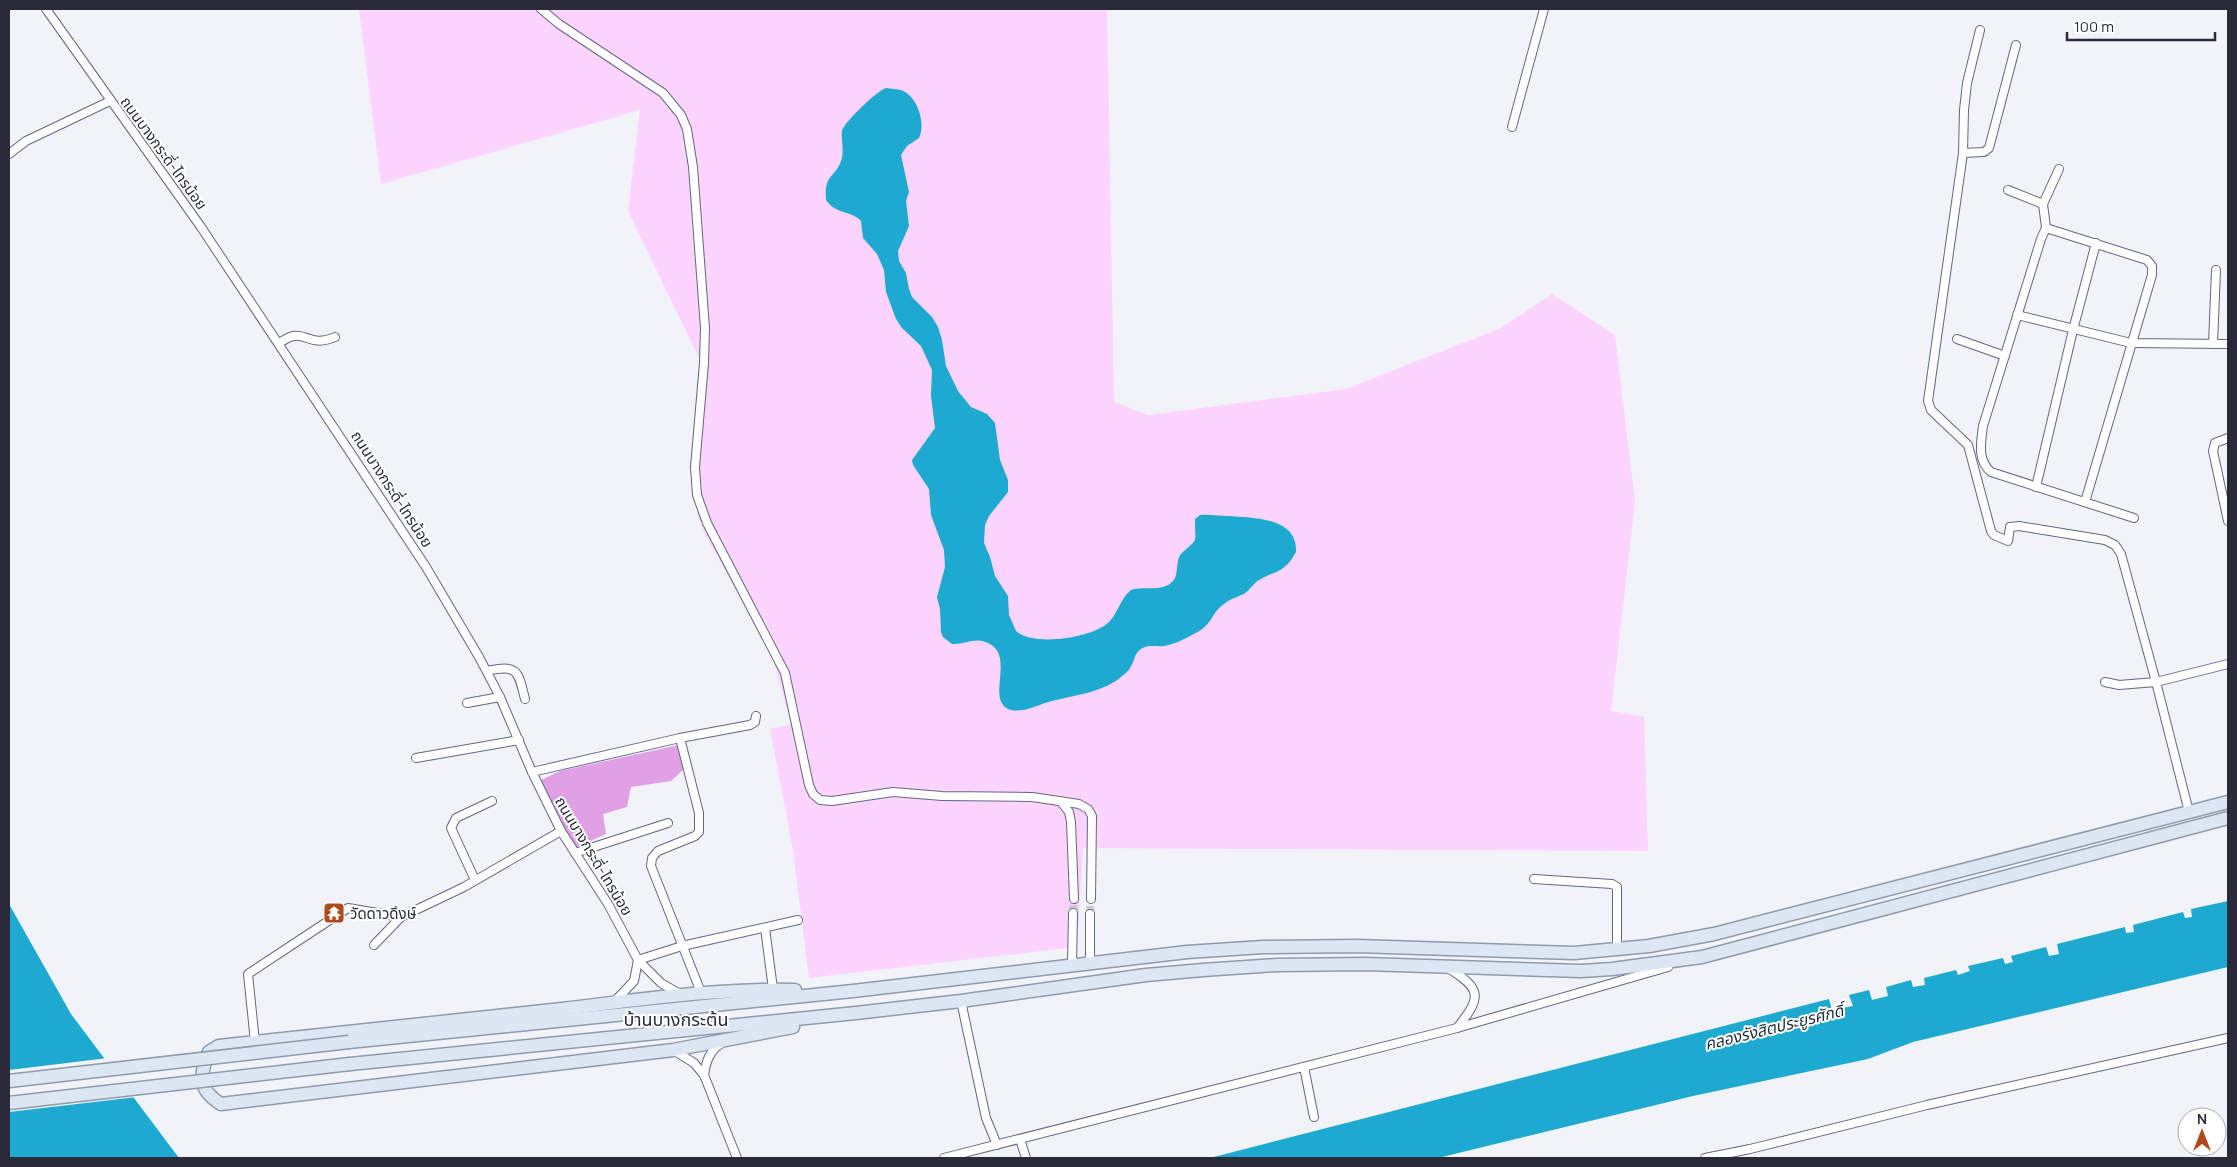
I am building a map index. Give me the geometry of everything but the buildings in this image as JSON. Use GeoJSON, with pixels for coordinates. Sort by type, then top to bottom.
{"type":"FeatureCollection","features":[{"type":"Feature","properties":{"kind":"main road"},"geometry":{"type":"LineString","coordinates":[[9,1081],[349,1042],[853,991],[1187,952],[1282,946],[1358,946],[1536,953],[1617,950],[1714,934],[2228,802]]}},
{"type":"Feature","properties":{"kind":"main road"},"geometry":{"type":"LineString","coordinates":[[9,1102],[350,1064],[856,1013],[961,1001],[1146,975],[1233,968],[1366,964],[1581,971],[1612,969],[1702,957],[2228,818]]}},
{"type":"Feature","properties":{"kind":"main road"},"geometry":{"type":"LineString","coordinates":[[853,991],[773,989],[684,996],[219,1046],[209,1052],[201,1077],[204,1088],[212,1099],[220,1104],[673,1050],[856,1013]]}},
{"type":"Feature","properties":{"kind":"street","name":"ถนนบางกระดี่-ไทรน้อย"},"geometry":{"type":"LineString","coordinates":[[46,9],[200,227],[426,567],[487,671],[532,772],[561,831],[608,904],[638,960],[661,983],[684,996]]}},
{"type":"Feature","properties":{"kind":"street"},"geometry":{"type":"LineString","coordinates":[[541,9],[559,24],[662,93],[681,115],[687,128],[693,167],[705,328],[704,363],[695,467],[697,495],[708,523],[785,672],[809,785],[814,794],[820,800],[832,801],[874,794],[910,792],[942,796],[1032,797],[1062,803],[1079,804],[1088,809],[1092,816],[1091,899]]}},
{"type":"Feature","properties":{"kind":"street"},"geometry":{"type":"LineString","coordinates":[[1512,127],[1544,9]]}},
{"type":"Feature","properties":{"kind":"street"},"geometry":{"type":"LineString","coordinates":[[1980,30],[1967,83],[1963,153],[1928,401],[1931,410],[1968,445],[1990,531],[1994,535],[2008,541],[2010,528],[2019,526],[2105,540],[2115,545],[2122,554],[2189,812]]}},
{"type":"Feature","properties":{"kind":"street"},"geometry":{"type":"LineString","coordinates":[[1963,153],[1984,152],[1989,148],[2016,45]]}},
{"type":"Feature","properties":{"kind":"street"},"geometry":{"type":"LineString","coordinates":[[9,154],[26,141],[110,101]]}},
{"type":"Feature","properties":{"kind":"street"},"geometry":{"type":"LineString","coordinates":[[2059,169],[2043,204],[2046,228],[1983,426],[1981,456],[1984,467],[1990,472],[2134,518]]}},
{"type":"Feature","properties":{"kind":"street"},"geometry":{"type":"LineString","coordinates":[[2008,190],[2043,204]]}},
{"type":"Feature","properties":{"kind":"street"},"geometry":{"type":"LineString","coordinates":[[2046,228],[2147,260],[2152,266],[2152,275],[2085,502]]}},
{"type":"Feature","properties":{"kind":"street"},"geometry":{"type":"LineString","coordinates":[[2036,487],[2073,330],[2096,243]]}},
{"type":"Feature","properties":{"kind":"street"},"geometry":{"type":"LineString","coordinates":[[2213,344],[2216,270]]}},
{"type":"Feature","properties":{"kind":"street"},"geometry":{"type":"LineString","coordinates":[[2017,315],[2131,343],[2228,344]]}},
{"type":"Feature","properties":{"kind":"street"},"geometry":{"type":"LineString","coordinates":[[279,344],[292,336],[301,336],[313,342],[325,342],[335,337]]}},
{"type":"Feature","properties":{"kind":"street"},"geometry":{"type":"LineString","coordinates":[[1956,339],[2005,356]]}},
{"type":"Feature","properties":{"kind":"street"},"geometry":{"type":"LineString","coordinates":[[2228,438],[2215,443],[2213,451],[2228,521]]}},
{"type":"Feature","properties":{"kind":"street"},"geometry":{"type":"LineString","coordinates":[[2105,682],[2119,685],[2156,682],[2228,664]]}},
{"type":"Feature","properties":{"kind":"street"},"geometry":{"type":"LineString","coordinates":[[487,671],[505,667],[515,671],[525,699]]}},
{"type":"Feature","properties":{"kind":"street"},"geometry":{"type":"LineString","coordinates":[[467,703],[500,697]]}},
{"type":"Feature","properties":{"kind":"street"},"geometry":{"type":"LineString","coordinates":[[532,772],[680,738],[750,725],[755,722],[756,716]]}},
{"type":"Feature","properties":{"kind":"street"},"geometry":{"type":"LineString","coordinates":[[680,738],[699,813],[699,832],[695,836],[658,851],[652,858],[651,866],[702,995]]}},
{"type":"Feature","properties":{"kind":"street"},"geometry":{"type":"LineString","coordinates":[[416,758],[519,740]]}},
{"type":"Feature","properties":{"kind":"street"},"geometry":{"type":"LineString","coordinates":[[475,880],[451,828],[456,818],[492,801]]}},
{"type":"Feature","properties":{"kind":"street"},"geometry":{"type":"LineString","coordinates":[[1062,803],[1069,812],[1072,822],[1074,899]]}},
{"type":"Feature","properties":{"kind":"street"},"geometry":{"type":"LineString","coordinates":[[575,853],[668,823]]}},
{"type":"Feature","properties":{"kind":"street"},"geometry":{"type":"LineString","coordinates":[[374,945],[400,917],[475,880],[561,831]]}},
{"type":"Feature","properties":{"kind":"street"},"geometry":{"type":"LineString","coordinates":[[1534,879],[1612,884],[1617,887],[1617,950]]}},
{"type":"Feature","properties":{"kind":"street"},"geometry":{"type":"LineString","coordinates":[[255,1042],[248,974],[348,908],[400,917]]}},
{"type":"Feature","properties":{"kind":"street"},"geometry":{"type":"LineString","coordinates":[[1072,964],[1073,913]]}},
{"type":"Feature","properties":{"kind":"street"},"geometry":{"type":"LineString","coordinates":[[1090,914],[1090,962]]}},
{"type":"Feature","properties":{"kind":"street"},"geometry":{"type":"LineString","coordinates":[[614,1003],[634,981],[638,960],[682,946],[798,920]]}},
{"type":"Feature","properties":{"kind":"street"},"geometry":{"type":"LineString","coordinates":[[765,928],[773,989]]}},
{"type":"Feature","properties":{"kind":"street"},"geometry":{"type":"LineString","coordinates":[[944,1158],[958,1156],[1457,1028],[1702,957]]}},
{"type":"Feature","properties":{"kind":"street"},"geometry":{"type":"LineString","coordinates":[[1446,967],[1468,980],[1474,989],[1474,1002],[1457,1028]]}},
{"type":"Feature","properties":{"kind":"street"},"geometry":{"type":"LineString","coordinates":[[961,1001],[986,1118],[997,1145]]}},
{"type":"Feature","properties":{"kind":"street"},"geometry":{"type":"LineString","coordinates":[[704,1074],[706,1063],[711,1053],[720,1044],[736,1038]]}},
{"type":"Feature","properties":{"kind":"street"},"geometry":{"type":"LineString","coordinates":[[1705,1158],[1750,1149],[1900,1111],[2228,1038]]}},
{"type":"Feature","properties":{"kind":"street"},"geometry":{"type":"LineString","coordinates":[[673,1050],[686,1056],[704,1074],[737,1158]]}},
{"type":"Feature","properties":{"kind":"street"},"geometry":{"type":"LineString","coordinates":[[1304,1067],[1314,1117]]}},
{"type":"Feature","properties":{"kind":"street"},"geometry":{"type":"LineString","coordinates":[[1020,1139],[1026,1158]]}},
{"type":"Feature","properties":{"kind":"street"},"geometry":{"type":"LineString","coordinates":[[1750,1149],[1752,1158]]}},
{"type":"Feature","properties":{"kind":"shaded area"},"geometry":{"type":"Polygon","coordinates":[[[359,9],[1107,9],[1114,402],[1148,415],[1346,389],[1501,328],[1552,294],[1615,335],[1635,502],[1611,711],[1644,717],[1648,851],[1083,848],[1077,947],[809,978],[793,850],[770,729],[791,724],[772,655],[706,536],[697,515],[697,432],[704,368],[628,211],[640,110],[381,184],[359,9]]]}},
{"type":"Feature","properties":{"kind":"shaded area"},"geometry":{"type":"Polygon","coordinates":[[[679,745],[685,768],[671,781],[631,787],[627,807],[603,814],[606,834],[575,848],[560,828],[539,781],[560,771],[679,745]]]}},
{"type":"Feature","properties":{"kind":"water"},"geometry":{"type":"Polygon","coordinates":[[[886,88],[901,90],[912,98],[919,111],[922,125],[919,138],[907,146],[901,155],[909,192],[906,201],[909,226],[898,251],[899,261],[906,273],[912,297],[932,317],[938,327],[946,366],[958,391],[971,407],[987,414],[995,423],[1000,460],[1008,480],[1008,492],[989,516],[985,525],[984,543],[995,576],[1008,596],[1009,615],[1016,631],[1024,636],[1035,639],[1049,639],[1077,636],[1101,628],[1109,622],[1131,590],[1161,588],[1171,583],[1176,575],[1180,555],[1195,540],[1195,519],[1200,515],[1261,519],[1282,526],[1290,532],[1295,540],[1296,552],[1285,567],[1259,580],[1244,594],[1226,602],[1219,608],[1208,624],[1199,631],[1171,644],[1141,649],[1127,672],[1112,683],[1096,690],[1027,709],[1011,710],[1003,705],[1000,697],[1001,665],[999,654],[993,646],[982,641],[952,644],[943,637],[941,632],[940,609],[937,597],[945,567],[944,550],[931,515],[929,489],[913,465],[912,460],[935,428],[931,396],[932,370],[921,346],[902,328],[896,319],[886,292],[884,270],[877,254],[863,238],[861,221],[853,215],[834,208],[826,200],[827,185],[840,165],[842,158],[842,131],[844,127],[876,94],[886,88]]]}},
{"type":"Feature","properties":{"kind":"water","name":"คลองรังสิตประยูรศักดิ์"},"geometry":{"type":"Polygon","coordinates":[[[2228,901],[2228,967],[1913,1042],[1868,1059],[1693,1096],[1438,1158],[1210,1158],[1829,999],[1832,1010],[1853,1006],[1849,995],[1869,990],[1872,1000],[1888,996],[1886,987],[1911,980],[1913,987],[1925,985],[1924,978],[1956,970],[1958,975],[1970,971],[1968,966],[2003,958],[2005,964],[2013,962],[2011,956],[2046,947],[2049,956],[2059,954],[2057,944],[2125,927],[2126,933],[2134,932],[2133,925],[2183,912],[2185,918],[2192,917],[2191,909],[2228,901]]]}},
{"type":"Feature","properties":{"kind":"water"},"geometry":{"type":"Polygon","coordinates":[[[9,904],[71,1014],[179,1158],[9,1158],[9,904]]]}},
{"type":"Feature","properties":{"kind":"pier"},"geometry":{"type":"Polygon","coordinates":[[[108,1058],[137,1097],[9,1112],[9,1070],[108,1058]]]}},
{"type":"Feature","properties":{"kind":"tunnel"},"geometry":{"type":"LineString","coordinates":[[1073,913],[1074,899]]}},
{"type":"Feature","properties":{"kind":"tunnel"},"geometry":{"type":"LineString","coordinates":[[1090,914],[1091,899]]}},
{"type":"Feature","properties":{"kind":"place","name":"วัดดาวดึงษ์"},"geometry":{"type":"Point","coordinates":[334,913]}},
{"type":"Feature","properties":{"kind":"district","name":"บ้านบางกระต้น"},"geometry":{"type":"Point","coordinates":[676,1019]}}]}
